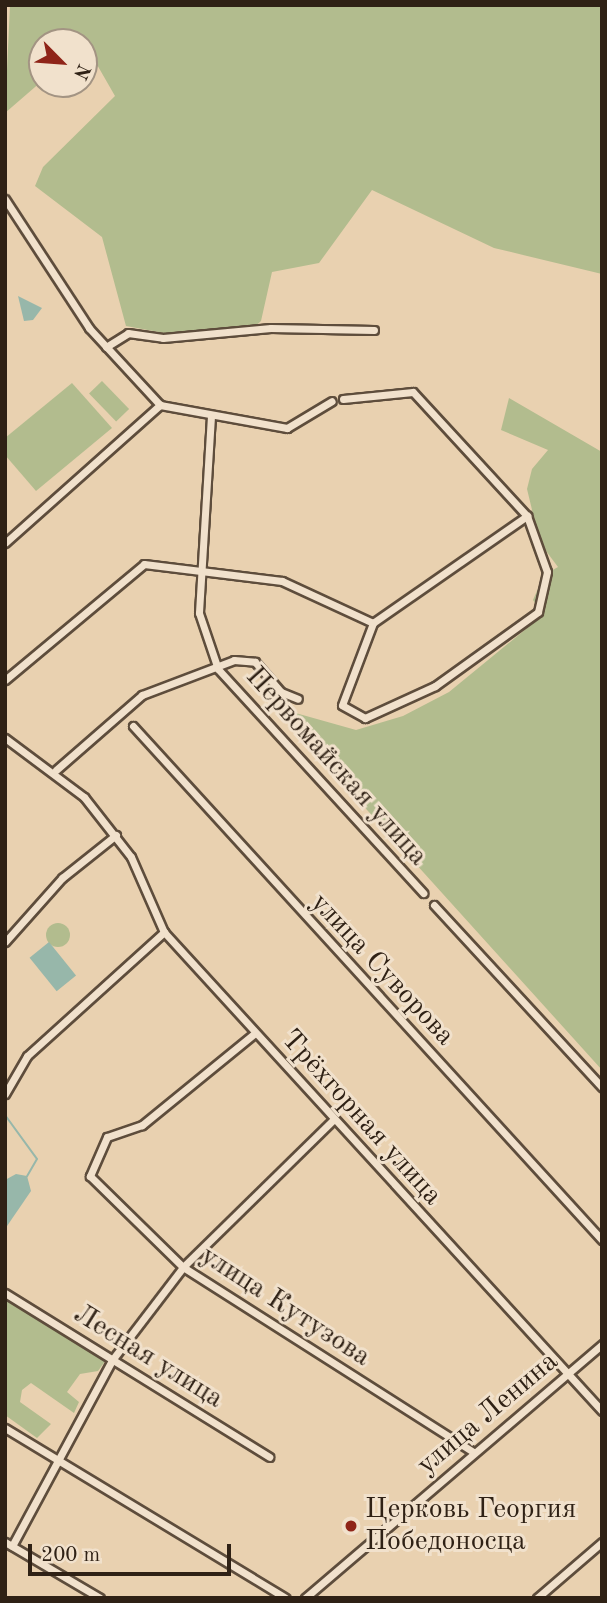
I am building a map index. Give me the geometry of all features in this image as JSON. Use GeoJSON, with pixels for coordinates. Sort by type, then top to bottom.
{"type":"FeatureCollection","features":[{"type":"Feature","properties":{"kind":"street"},"geometry":{"type":"LineString","coordinates":[[5,199],[106,346],[160,405],[287,428],[332,401]]}},
{"type":"Feature","properties":{"kind":"street"},"geometry":{"type":"LineString","coordinates":[[106,346],[128,333],[374,330]]}},
{"type":"Feature","properties":{"kind":"street"},"geometry":{"type":"LineString","coordinates":[[343,399],[414,392],[527,516],[547,572],[538,612],[435,686],[365,718],[342,705],[373,623],[527,516]]}},
{"type":"Feature","properties":{"kind":"street"},"geometry":{"type":"LineString","coordinates":[[5,542],[160,405]]}},
{"type":"Feature","properties":{"kind":"street"},"geometry":{"type":"LineString","coordinates":[[211,416],[197,572],[198,613],[218,669]]}},
{"type":"Feature","properties":{"kind":"street"},"geometry":{"type":"LineString","coordinates":[[5,680],[144,564],[282,581],[373,623]]}},
{"type":"Feature","properties":{"kind":"street"},"geometry":{"type":"LineString","coordinates":[[56,770],[142,695],[218,669],[234,660],[256,662],[281,692],[298,699]]}},
{"type":"Feature","properties":{"kind":"street","name":"Первомайская улица"},"geometry":{"type":"LineString","coordinates":[[218,669],[423,893]]}},
{"type":"Feature","properties":{"kind":"street","name":"улица Суворова"},"geometry":{"type":"LineString","coordinates":[[134,726],[602,1240]]}},
{"type":"Feature","properties":{"kind":"street","name":"Трёхгорная улица"},"geometry":{"type":"LineString","coordinates":[[5,738],[56,770],[116,835],[164,932],[333,1120],[602,1411]]}},
{"type":"Feature","properties":{"kind":"street"},"geometry":{"type":"LineString","coordinates":[[5,942],[62,878],[116,835]]}},
{"type":"Feature","properties":{"kind":"street","name":"Первомайская улица"},"geometry":{"type":"LineString","coordinates":[[434,905],[602,1087]]}},
{"type":"Feature","properties":{"kind":"street"},"geometry":{"type":"LineString","coordinates":[[5,1094],[27,1056],[164,932]]}},
{"type":"Feature","properties":{"kind":"street","name":"улица Кутузова"},"geometry":{"type":"LineString","coordinates":[[255,1033],[142,1125],[107,1137],[90,1176],[183,1267],[473,1452]]}},
{"type":"Feature","properties":{"kind":"street"},"geometry":{"type":"LineString","coordinates":[[100,1598],[9,1544],[60,1463],[112,1360],[183,1267],[333,1120]]}},
{"type":"Feature","properties":{"kind":"street","name":"Лесная улица"},"geometry":{"type":"LineString","coordinates":[[5,1293],[269,1457]]}},
{"type":"Feature","properties":{"kind":"street","name":"улица Ленина"},"geometry":{"type":"LineString","coordinates":[[305,1598],[602,1344]]}},
{"type":"Feature","properties":{"kind":"street"},"geometry":{"type":"LineString","coordinates":[[5,1428],[286,1598]]}},
{"type":"Feature","properties":{"kind":"street"},"geometry":{"type":"LineString","coordinates":[[537,1598],[602,1542]]}},
{"type":"Feature","properties":{"kind":"green space"},"geometry":{"type":"Polygon","coordinates":[[[10,5],[602,5],[602,274],[494,248],[372,190],[319,263],[272,272],[261,321],[250,331],[164,333],[126,326],[102,237],[35,186],[43,167],[115,96],[98,66],[98,28],[28,28],[28,93],[5,113],[10,5]]]}},
{"type":"Feature","properties":{"kind":"green space"},"geometry":{"type":"Polygon","coordinates":[[[102,381],[129,409],[116,422],[89,394],[102,381]]]}},
{"type":"Feature","properties":{"kind":"green space"},"geometry":{"type":"Polygon","coordinates":[[[72,383],[112,428],[36,491],[5,455],[5,438],[72,383]]]}},
{"type":"Feature","properties":{"kind":"green space"},"geometry":{"type":"Polygon","coordinates":[[[509,398],[602,452],[602,1070],[340,780],[292,712],[356,730],[403,716],[449,692],[543,615],[533,600],[544,575],[558,567],[540,543],[527,489],[532,469],[548,450],[501,430],[509,398]]]}},
{"type":"Feature","properties":{"kind":"green space"},"geometry":{"type":"Polygon","coordinates":[[[58,923],[69,930],[70,935],[63,946],[58,947],[47,940],[46,935],[53,924],[58,923]]]}},
{"type":"Feature","properties":{"kind":"green space"},"geometry":{"type":"Polygon","coordinates":[[[5,1298],[106,1360],[98,1371],[80,1374],[67,1392],[79,1402],[74,1413],[31,1383],[22,1390],[20,1402],[51,1424],[37,1438],[5,1415],[5,1298]]]}},
{"type":"Feature","properties":{"kind":"shaded area"},"geometry":{"type":"Polygon","coordinates":[[[18,296],[42,308],[33,320],[24,321],[18,296]]]}},
{"type":"Feature","properties":{"kind":"shaded area"},"geometry":{"type":"Polygon","coordinates":[[[49,942],[76,975],[57,991],[30,958],[49,942]]]}},
{"type":"Feature","properties":{"kind":"shaded area"},"geometry":{"type":"Polygon","coordinates":[[[16,1174],[27,1176],[31,1191],[5,1229],[5,1180],[16,1174]]]}},
{"type":"Feature","properties":{"kind":"waterway"},"geometry":{"type":"LineString","coordinates":[[5,1115],[37,1159],[27,1176]]}},
{"type":"Feature","properties":{"kind":"place","name":"Церковь Георгия Победоносца"},"geometry":{"type":"Point","coordinates":[351,1526]}}]}
